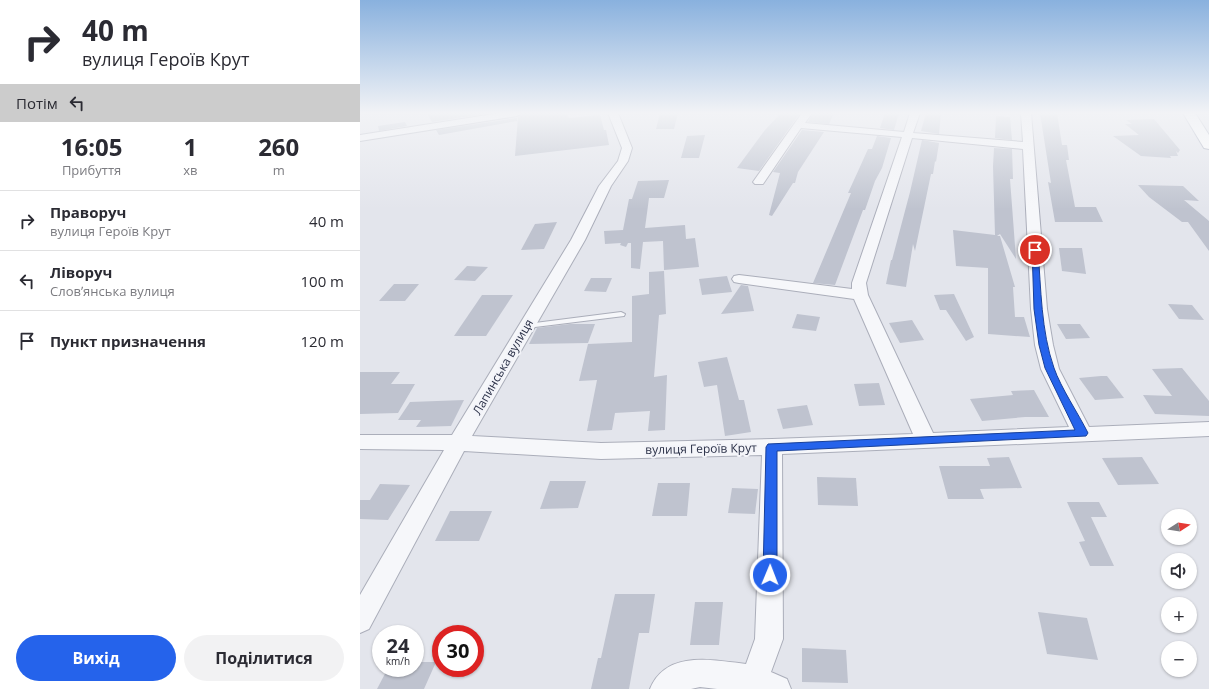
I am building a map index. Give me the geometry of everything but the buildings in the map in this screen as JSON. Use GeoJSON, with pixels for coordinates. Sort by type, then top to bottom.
{"type":"FeatureCollection","features":[{"type":"Feature","properties":{"kind":"street","name":"Лапинська вулиця"},"geometry":{"type":"LineString","coordinates":[[360,620],[458,443],[578,240],[605,186],[623,162],[627,148],[626,145]]}},
{"type":"Feature","properties":{"kind":"street"},"geometry":{"type":"LineString","coordinates":[[760,182],[785,145]]}},
{"type":"Feature","properties":{"kind":"street"},"geometry":{"type":"LineString","coordinates":[[906,145],[859,283],[860,295],[926,440]]}},
{"type":"Feature","properties":{"kind":"street"},"geometry":{"type":"LineString","coordinates":[[1019,145],[1028,146],[1039,309],[1044,345],[1050,368],[1082,433]]}},
{"type":"Feature","properties":{"kind":"street"},"geometry":{"type":"LineString","coordinates":[[739,280],[860,295]]}},
{"type":"Feature","properties":{"kind":"street","name":"вулиця Героїв Крут"},"geometry":{"type":"LineString","coordinates":[[360,442],[458,443],[601,451],[772,447],[1082,433],[1209,429]]}},
{"type":"Feature","properties":{"kind":"street"},"geometry":{"type":"LineString","coordinates":[[664,689],[675,678],[700,673],[766,684],[769,639],[772,447]]}},
{"type":"Feature","properties":{"kind":"lane"},"geometry":{"type":"LineString","coordinates":[[527,326],[621,314]]}},
{"type":"Feature","properties":{"kind":"route"},"geometry":{"type":"LineString","coordinates":[[770,575],[772,447],[1082,433],[1050,368],[1044,345],[1039,309],[1035,250]]}}]}
